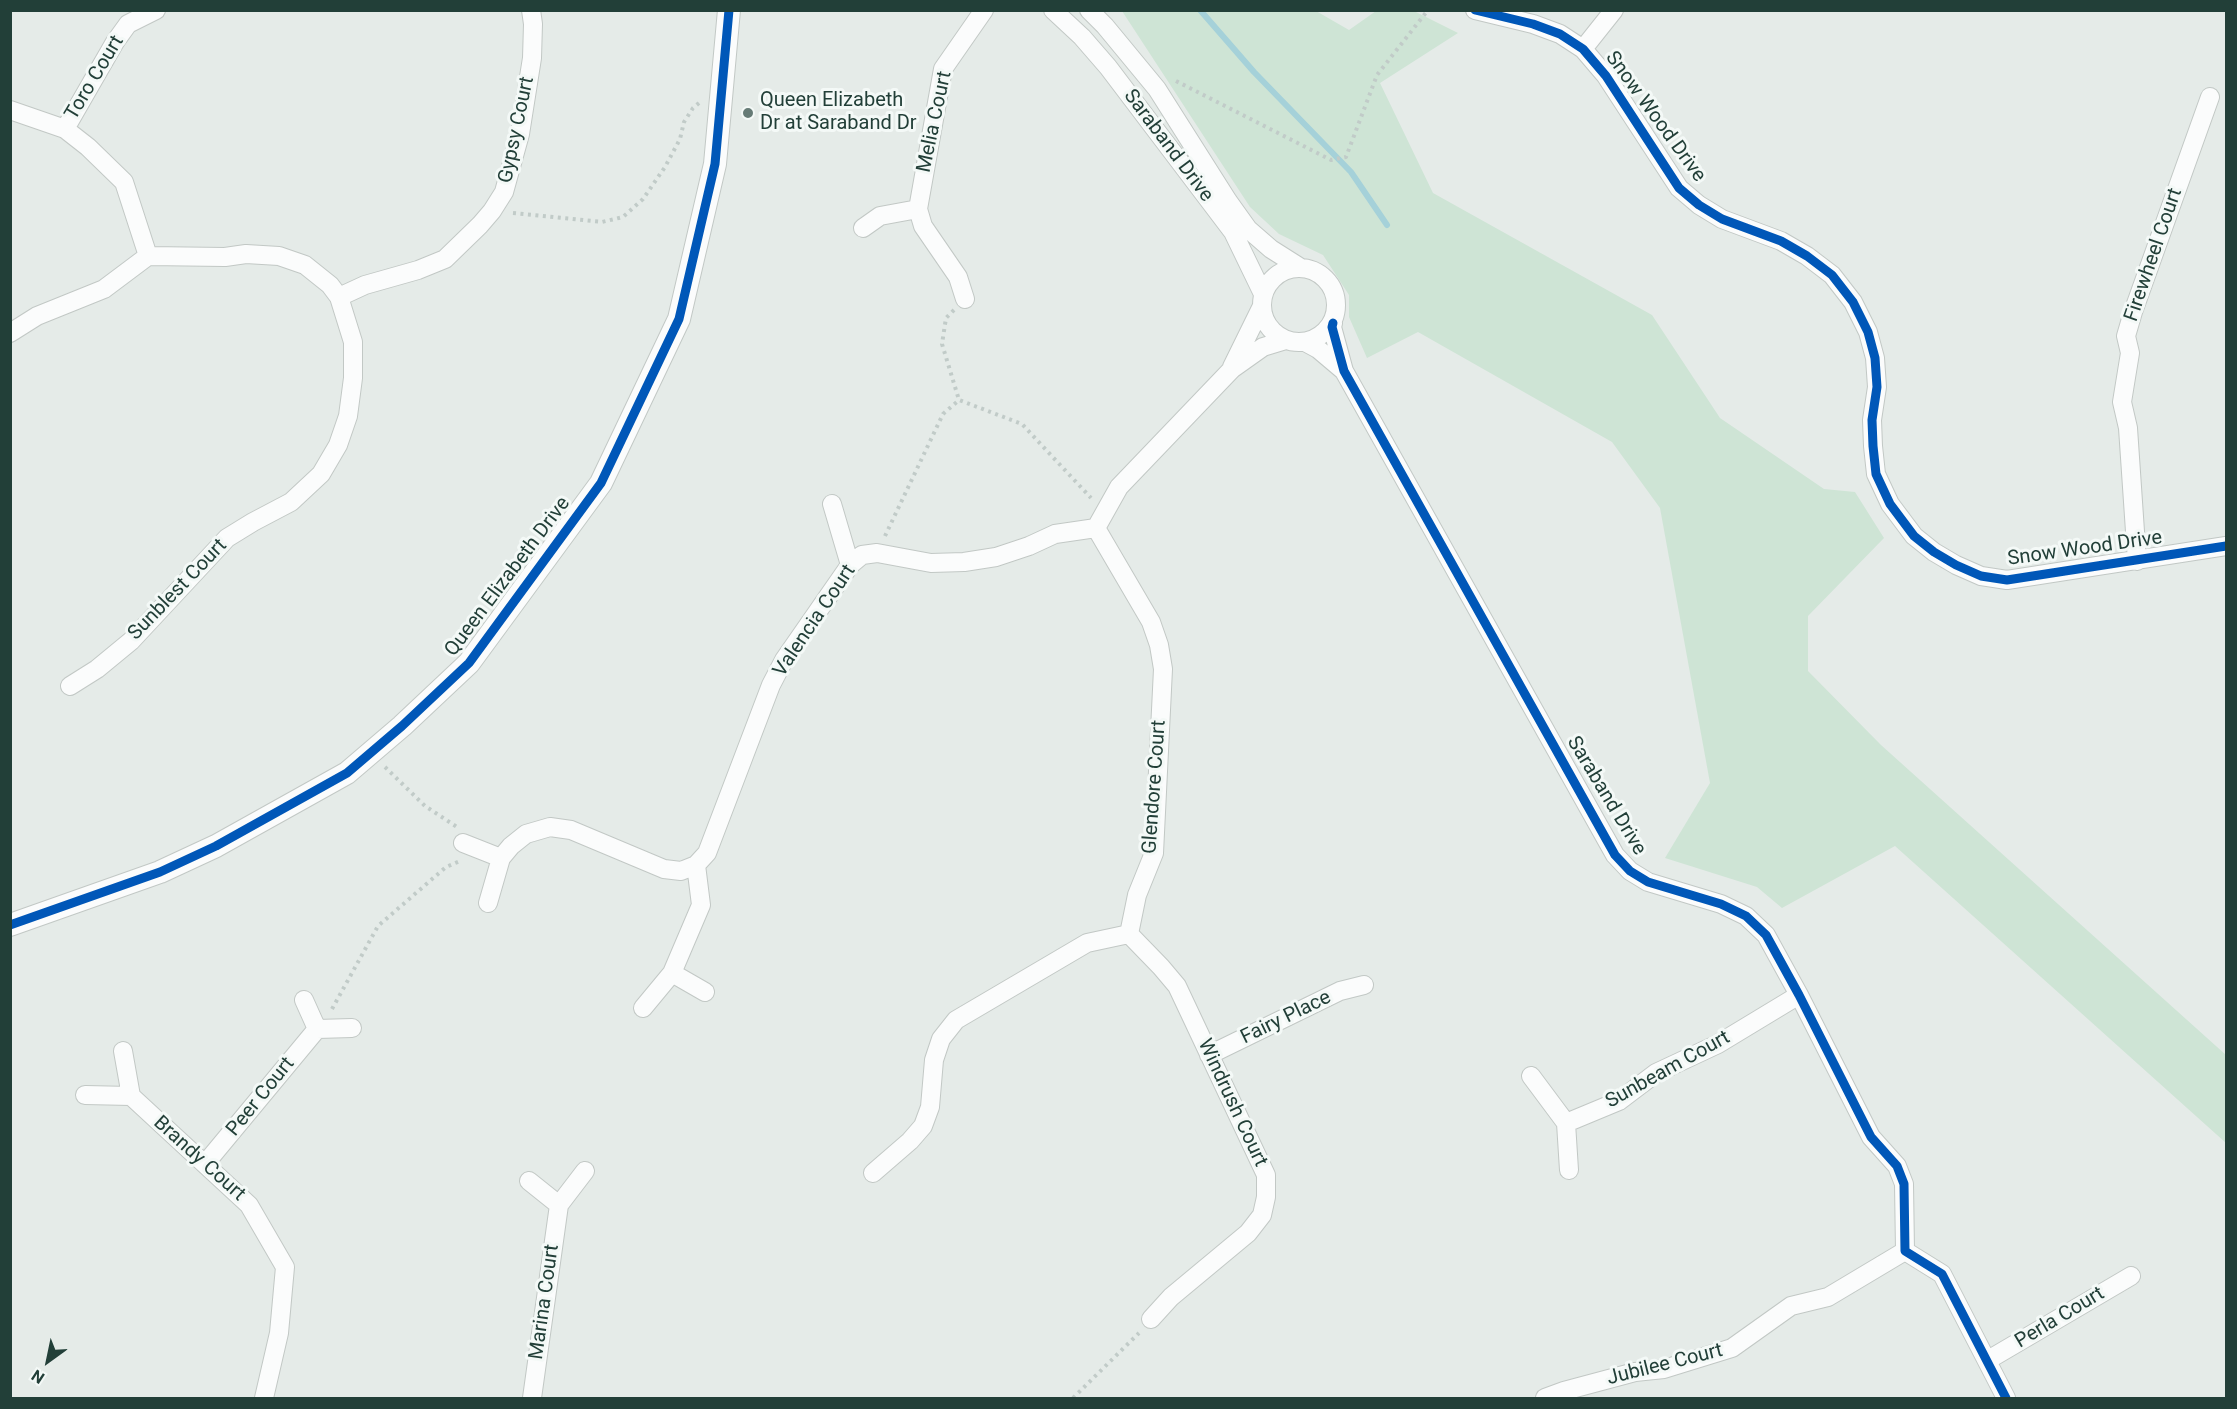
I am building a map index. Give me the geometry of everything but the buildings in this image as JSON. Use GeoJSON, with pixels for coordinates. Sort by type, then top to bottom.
{"type":"FeatureCollection","features":[{"type":"Feature","properties":{"kind":"street","name":"Toro Court"},"geometry":{"type":"LineString","coordinates":[[65,129],[115,42],[128,24],[156,10]]}},
{"type":"Feature","properties":{"kind":"street","name":"Gypsy Court"},"geometry":{"type":"LineString","coordinates":[[339,297],[365,285],[418,270],[445,259],[492,211],[504,192],[520,134],[532,58],[531,10]]}},
{"type":"Feature","properties":{"kind":"street","name":"Queen Elizabeth Drive"},"geometry":{"type":"LineString","coordinates":[[10,925],[160,872],[216,846],[347,773],[402,726],[469,663],[601,483],[679,319],[715,164],[729,10]]}},
{"type":"Feature","properties":{"kind":"street","name":"Melia Court"},"geometry":{"type":"LineString","coordinates":[[918,209],[943,69],[984,10]]}},
{"type":"Feature","properties":{"kind":"street","name":"Saraband Drive"},"geometry":{"type":"LineString","coordinates":[[1053,10],[1082,37],[1108,67],[1233,232],[1263,300]]}},
{"type":"Feature","properties":{"kind":"street","name":"Saraband Drive"},"geometry":{"type":"LineString","coordinates":[[1089,10],[1157,89],[1248,229],[1271,249],[1301,268]]}},
{"type":"Feature","properties":{"kind":"street","name":"Snow Wood Drive"},"geometry":{"type":"LineString","coordinates":[[1476,10],[1533,24],[1560,34],[1583,49],[1606,76],[1678,188],[1699,205],[1722,219],[1781,241],[1833,275],[1853,302],[1868,332],[1875,358],[1876,387],[1872,437],[1876,474],[1890,504],[1914,536],[1934,552],[1981,576],[2007,580],[2226,546]]}},
{"type":"Feature","properties":{"kind":"street"},"geometry":{"type":"LineString","coordinates":[[1583,49],[1614,10]]}},
{"type":"Feature","properties":{"kind":"street","name":"Firewheel Court"},"geometry":{"type":"LineString","coordinates":[[2137,561],[2128,428],[2122,402],[2130,354],[2127,336],[2133,312],[2210,97]]}},
{"type":"Feature","properties":{"kind":"street"},"geometry":{"type":"LineString","coordinates":[[10,110],[65,129],[88,147],[124,182],[148,256],[104,288],[37,316],[10,333]]}},
{"type":"Feature","properties":{"kind":"street"},"geometry":{"type":"LineString","coordinates":[[863,228],[879,216],[918,209],[923,226],[958,277],[965,299]]}},
{"type":"Feature","properties":{"kind":"street","name":"Sunblest Court"},"geometry":{"type":"LineString","coordinates":[[70,686],[97,669],[131,640],[227,538],[291,502],[321,474],[338,445],[345,426],[353,378],[353,342],[339,297],[330,285],[305,265],[279,256],[246,254],[225,257],[148,256]]}},
{"type":"Feature","properties":{"kind":"street"},"geometry":{"type":"LineString","coordinates":[[1100,521],[1119,488],[1232,369],[1263,347],[1316,339],[1325,332],[1333,323],[1337,311],[1332,287],[1324,277],[1314,270],[1289,269],[1278,274],[1269,283],[1232,369]]}},
{"type":"Feature","properties":{"kind":"street"},"geometry":{"type":"LineString","coordinates":[[1263,300],[1269,326],[1295,341]]}},
{"type":"Feature","properties":{"kind":"street","name":"Saraband Drive"},"geometry":{"type":"LineString","coordinates":[[1333,323],[1332,327],[1344,371],[1615,855],[1629,871],[1648,882],[1721,904],[1746,916],[1766,935],[1799,995],[1870,1137],[1897,1166],[1904,1184],[1905,1251]]}},
{"type":"Feature","properties":{"kind":"street","name":"Saraband Drive"},"geometry":{"type":"LineString","coordinates":[[1295,341],[1318,349],[1344,371]]}},
{"type":"Feature","properties":{"kind":"street"},"geometry":{"type":"LineString","coordinates":[[832,504],[850,565]]}},
{"type":"Feature","properties":{"kind":"street","name":"Valencia Court"},"geometry":{"type":"LineString","coordinates":[[696,865],[707,853],[771,685],[784,660],[850,565],[862,555],[877,553],[931,562],[964,562],[996,557],[1055,534],[1100,521]]}},
{"type":"Feature","properties":{"kind":"street","name":"Glendore Court"},"geometry":{"type":"LineString","coordinates":[[1100,521],[1151,622],[1159,645],[1163,669],[1154,853],[1137,895],[1129,934]]}},
{"type":"Feature","properties":{"kind":"street"},"geometry":{"type":"LineString","coordinates":[[488,903],[501,858],[526,834],[550,827],[571,830],[664,869],[681,871],[696,865],[701,905],[672,973],[643,1008]]}},
{"type":"Feature","properties":{"kind":"street"},"geometry":{"type":"LineString","coordinates":[[469,845],[501,858]]}},
{"type":"Feature","properties":{"kind":"street"},"geometry":{"type":"LineString","coordinates":[[873,1173],[910,1141],[923,1126],[930,1107],[934,1060],[941,1039],[956,1020],[1087,943],[1129,934]]}},
{"type":"Feature","properties":{"kind":"street","name":"Windrush Court"},"geometry":{"type":"LineString","coordinates":[[1129,934],[1177,986],[1266,1175],[1266,1197],[1262,1215],[1248,1233],[1171,1297],[1151,1319]]}},
{"type":"Feature","properties":{"kind":"street"},"geometry":{"type":"LineString","coordinates":[[672,973],[705,992]]}},
{"type":"Feature","properties":{"kind":"street","name":"Fairy Place"},"geometry":{"type":"LineString","coordinates":[[1209,1055],[1340,991],[1364,985]]}},
{"type":"Feature","properties":{"kind":"street","name":"Sunbeam Court"},"geometry":{"type":"LineString","coordinates":[[1566,1123],[1619,1101],[1656,1073],[1718,1044],[1799,995]]}},
{"type":"Feature","properties":{"kind":"street"},"geometry":{"type":"LineString","coordinates":[[304,1000],[317,1029],[352,1028]]}},
{"type":"Feature","properties":{"kind":"street","name":"Peer Court"},"geometry":{"type":"LineString","coordinates":[[205,1164],[317,1029]]}},
{"type":"Feature","properties":{"kind":"street"},"geometry":{"type":"LineString","coordinates":[[85,1095],[131,1096],[123,1051]]}},
{"type":"Feature","properties":{"kind":"street"},"geometry":{"type":"LineString","coordinates":[[1531,1076],[1566,1123],[1569,1170]]}},
{"type":"Feature","properties":{"kind":"street","name":"Brandy Court"},"geometry":{"type":"LineString","coordinates":[[131,1096],[249,1204],[285,1267],[279,1333],[264,1398]]}},
{"type":"Feature","properties":{"kind":"street","name":"Marina Court"},"geometry":{"type":"LineString","coordinates":[[532,1398],[559,1205],[585,1171]]}},
{"type":"Feature","properties":{"kind":"street"},"geometry":{"type":"LineString","coordinates":[[529,1181],[559,1205]]}},
{"type":"Feature","properties":{"kind":"street"},"geometry":{"type":"LineString","coordinates":[[1905,1251],[1942,1274],[2006,1398]]}},
{"type":"Feature","properties":{"kind":"street","name":"Jubilee Court"},"geometry":{"type":"LineString","coordinates":[[1545,1398],[1635,1372],[1664,1369],[1732,1348],[1791,1306],[1828,1297],[1905,1251]]}},
{"type":"Feature","properties":{"kind":"street","name":"Perla Court"},"geometry":{"type":"LineString","coordinates":[[1988,1360],[2131,1276]]}},
{"type":"Feature","properties":{"kind":"path"},"geometry":{"type":"LineString","coordinates":[[1167,77],[1331,160],[1346,157],[1377,75],[1428,10]]}},
{"type":"Feature","properties":{"kind":"path"},"geometry":{"type":"LineString","coordinates":[[492,211],[602,222],[623,217],[643,199],[665,167],[680,139],[684,122],[693,108],[702,101]]}},
{"type":"Feature","properties":{"kind":"path"},"geometry":{"type":"LineString","coordinates":[[959,400],[942,344],[946,318],[965,299]]}},
{"type":"Feature","properties":{"kind":"path"},"geometry":{"type":"LineString","coordinates":[[959,400],[1022,424],[1100,521]]}},
{"type":"Feature","properties":{"kind":"path"},"geometry":{"type":"LineString","coordinates":[[877,553],[943,414],[959,400]]}},
{"type":"Feature","properties":{"kind":"path"},"geometry":{"type":"LineString","coordinates":[[317,1029],[334,1007],[378,926],[446,867],[470,857],[468,834],[425,806],[382,764]]}},
{"type":"Feature","properties":{"kind":"path"},"geometry":{"type":"LineString","coordinates":[[1073,1398],[1151,1319]]}},
{"type":"Feature","properties":{"kind":"green space"},"geometry":{"type":"Polygon","coordinates":[[[1122,11],[1316,11],[1349,30],[1376,11],[1414,11],[1458,33],[1380,83],[1433,193],[1652,315],[1720,418],[1824,489],[1855,492],[1884,538],[1808,616],[1808,671],[1881,745],[2226,1055],[2226,1143],[1895,846],[1782,908],[1757,887],[1665,858],[1710,783],[1660,508],[1612,442],[1418,332],[1367,358],[1349,317],[1349,295],[1323,255],[1279,234],[1250,207],[1122,11]]]}},
{"type":"Feature","properties":{"kind":"waterway"},"geometry":{"type":"LineString","coordinates":[[1200,10],[1254,72],[1351,172],[1387,225]]}},
{"type":"Feature","properties":{"kind":"cycle path"},"geometry":{"type":"LineString","coordinates":[[10,925],[160,872],[216,846],[347,773],[402,726],[469,663],[601,483],[679,319],[715,164],[729,10]]}},
{"type":"Feature","properties":{"kind":"cycle path"},"geometry":{"type":"LineString","coordinates":[[1475,10],[1533,24],[1560,34],[1583,49],[1606,76],[1679,188],[1699,205],[1722,219],[1781,241],[1807,256],[1832,275],[1853,302],[1868,332],[1875,358],[1877,387],[1872,420],[1876,474],[1890,504],[1914,536],[1934,552],[1981,576],[2007,580],[2226,546]]}},
{"type":"Feature","properties":{"kind":"cycle path"},"geometry":{"type":"LineString","coordinates":[[1333,323],[1332,327],[1344,371],[1615,855],[1630,871],[1648,882],[1721,904],[1746,916],[1766,935],[1871,1137],[1897,1166],[1904,1184],[1905,1251],[1942,1274],[2006,1398]]}},
{"type":"Feature","properties":{"kind":"place","name":"Queen Elizabeth Dr at Saraband Dr"},"geometry":{"type":"Point","coordinates":[748,113]}}]}
